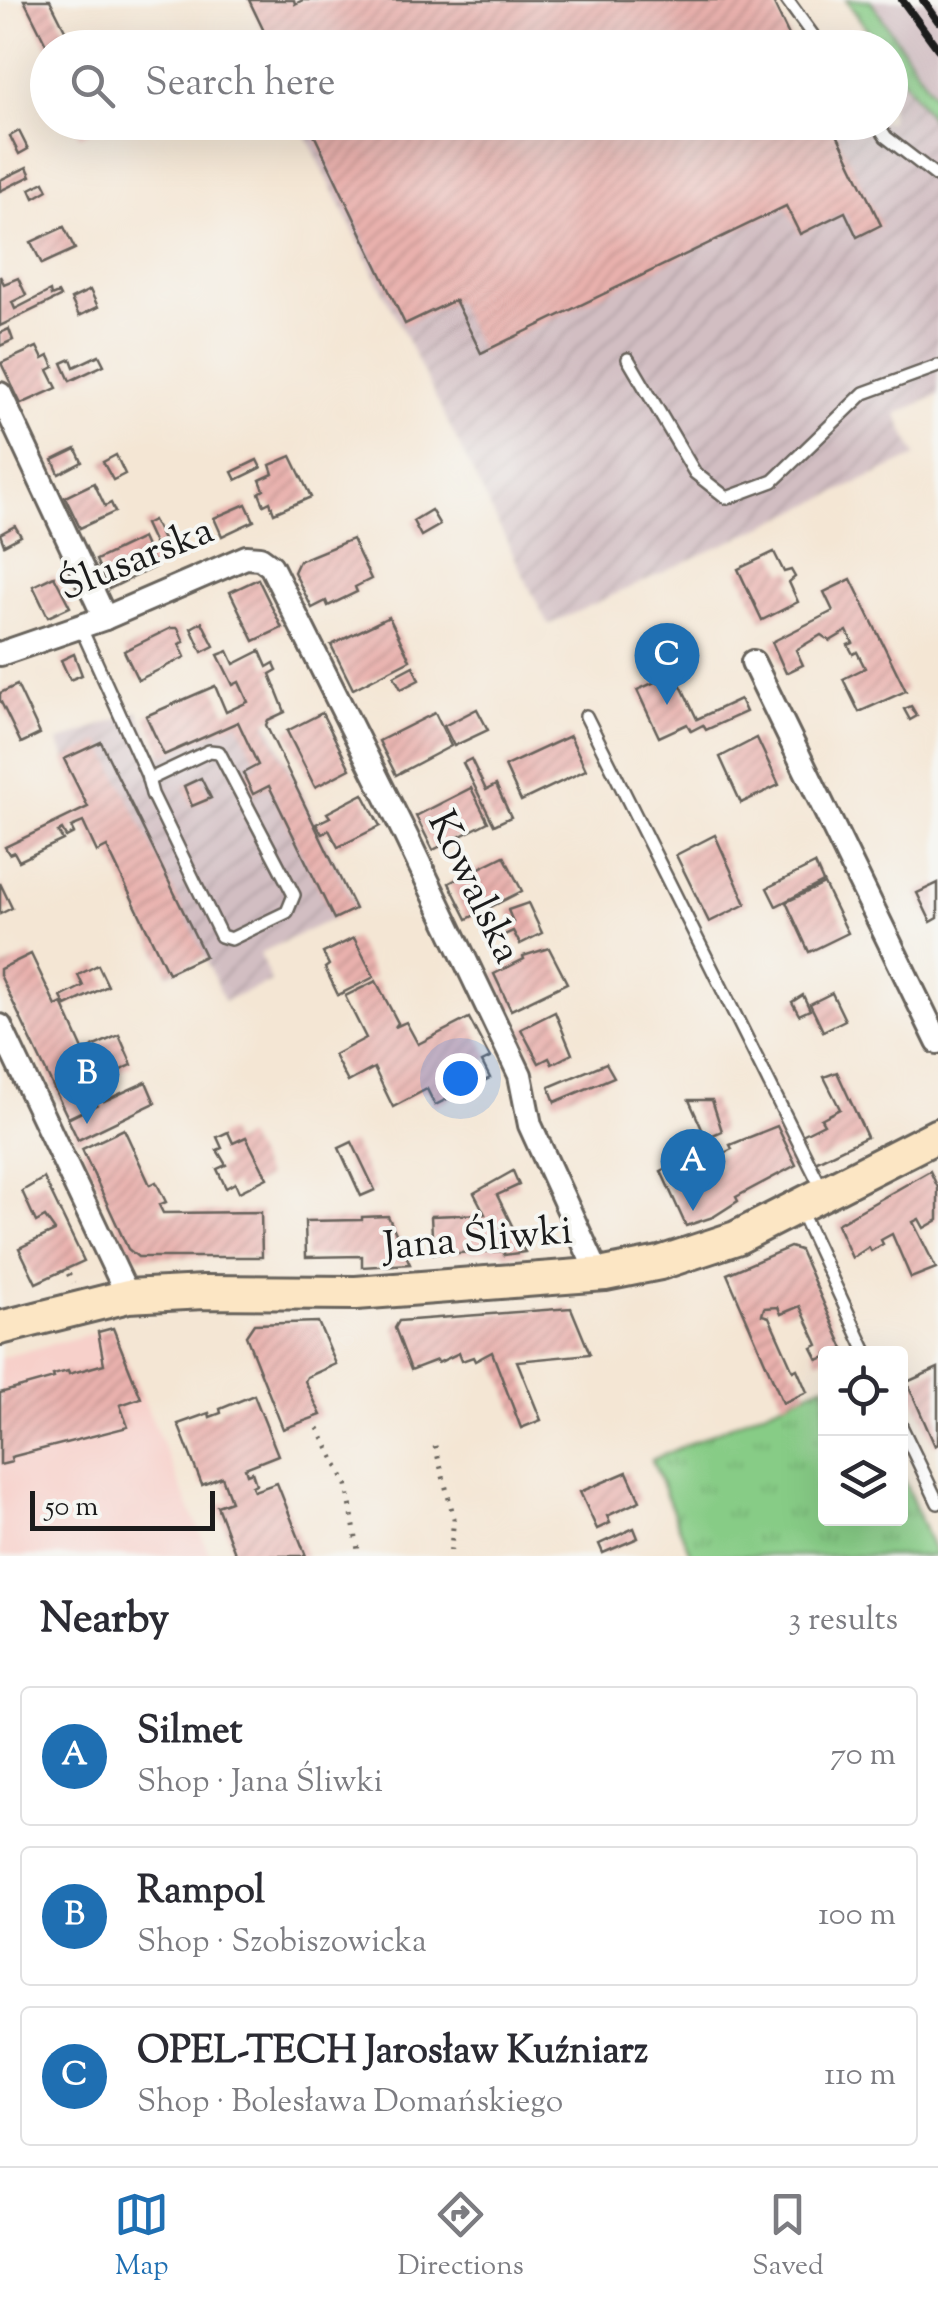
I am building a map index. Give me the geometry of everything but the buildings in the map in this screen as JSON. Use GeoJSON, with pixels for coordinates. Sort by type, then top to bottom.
{"type":"FeatureCollection","features":[{"type":"Feature","properties":{"kind":"street"},"geometry":{"type":"LineString","coordinates":[[0,394],[105,618]]}},
{"type":"Feature","properties":{"kind":"street","name":"Ślusarska"},"geometry":{"type":"LineString","coordinates":[[0,654],[105,618],[246,557]]}},
{"type":"Feature","properties":{"kind":"street","name":"Kowalska"},"geometry":{"type":"LineString","coordinates":[[246,557],[260,558],[271,566],[405,834],[520,1076],[530,1125],[598,1274]]}},
{"type":"Feature","properties":{"kind":"street"},"geometry":{"type":"LineString","coordinates":[[753,662],[938,1042]]}},
{"type":"Feature","properties":{"kind":"street"},"geometry":{"type":"LineString","coordinates":[[0,1026],[128,1296]]}},
{"type":"Feature","properties":{"kind":"street","name":"Jana Śliwki"},"geometry":{"type":"LineString","coordinates":[[0,1328],[128,1296],[204,1292],[356,1294],[598,1274],[660,1263],[736,1238],[938,1136]]}},
{"type":"Feature","properties":{"kind":"lane"},"geometry":{"type":"LineString","coordinates":[[788,0],[809,30]]}},
{"type":"Feature","properties":{"kind":"lane"},"geometry":{"type":"LineString","coordinates":[[891,140],[938,177]]}},
{"type":"Feature","properties":{"kind":"lane"},"geometry":{"type":"LineString","coordinates":[[628,359],[695,473],[727,498],[773,481],[864,393],[938,366]]}},
{"type":"Feature","properties":{"kind":"lane"},"geometry":{"type":"LineString","coordinates":[[80,626],[152,794],[221,936],[230,939],[287,912],[294,896],[218,752],[209,751],[148,780]]}},
{"type":"Feature","properties":{"kind":"lane"},"geometry":{"type":"LineString","coordinates":[[586,716],[811,1200],[865,1346]]}},
{"type":"Feature","properties":{"kind":"lane"},"geometry":{"type":"LineString","coordinates":[[906,1436],[938,1503]]}},
{"type":"Feature","properties":{"kind":"path"},"geometry":{"type":"LineString","coordinates":[[62,1273],[68,1272],[74,1283]]}},
{"type":"Feature","properties":{"kind":"path"},"geometry":{"type":"LineString","coordinates":[[318,1428],[347,1486],[359,1556]]}},
{"type":"Feature","properties":{"kind":"path"},"geometry":{"type":"LineString","coordinates":[[435,1446],[454,1518],[450,1556]]}},
{"type":"Feature","properties":{"kind":"shaded area"},"geometry":{"type":"Polygon","coordinates":[[[870,0],[938,0],[938,101],[908,56],[908,30],[890,30],[870,0]]]}},
{"type":"Feature","properties":{"kind":"shaded area"},"geometry":{"type":"Polygon","coordinates":[[[908,79],[938,124],[938,395],[896,414],[916,456],[548,625],[308,140],[908,140],[908,79]]]}},
{"type":"Feature","properties":{"kind":"shaded area"},"geometry":{"type":"Polygon","coordinates":[[[261,708],[357,907],[260,953],[271,982],[224,1001],[205,957],[168,975],[58,742],[138,711],[158,754],[261,708]]]}},
{"type":"Feature","properties":{"kind":"shaded area"},"geometry":{"type":"Polygon","coordinates":[[[113,1328],[210,1556],[0,1556],[0,1358],[113,1328]]]}},
{"type":"Feature","properties":{"kind":"green space"},"geometry":{"type":"Polygon","coordinates":[[[846,0],[870,0],[890,30],[868,30],[846,0]]]}},
{"type":"Feature","properties":{"kind":"green space"},"geometry":{"type":"Polygon","coordinates":[[[908,56],[938,101],[938,128],[908,86],[908,56]]]}},
{"type":"Feature","properties":{"kind":"green space"},"geometry":{"type":"Polygon","coordinates":[[[818,1387],[818,1526],[908,1526],[908,1490],[936,1556],[691,1556],[652,1460],[818,1387]]]}},
{"type":"Feature","properties":{"kind":"railway"},"geometry":{"type":"LineString","coordinates":[[902,0],[938,49]]}},
{"type":"Feature","properties":{"kind":"railway"},"geometry":{"type":"LineString","coordinates":[[923,0],[938,21]]}},
{"type":"Feature","properties":{"kind":"place","name":"OPEL-TECH Jarosław Kuźniarz"},"geometry":{"type":"Point","coordinates":[667,705]}},
{"type":"Feature","properties":{"kind":"place","name":"Rampol"},"geometry":{"type":"Point","coordinates":[87,1124]}},
{"type":"Feature","properties":{"kind":"place","name":"Silmet"},"geometry":{"type":"Point","coordinates":[693,1211]}}]}
